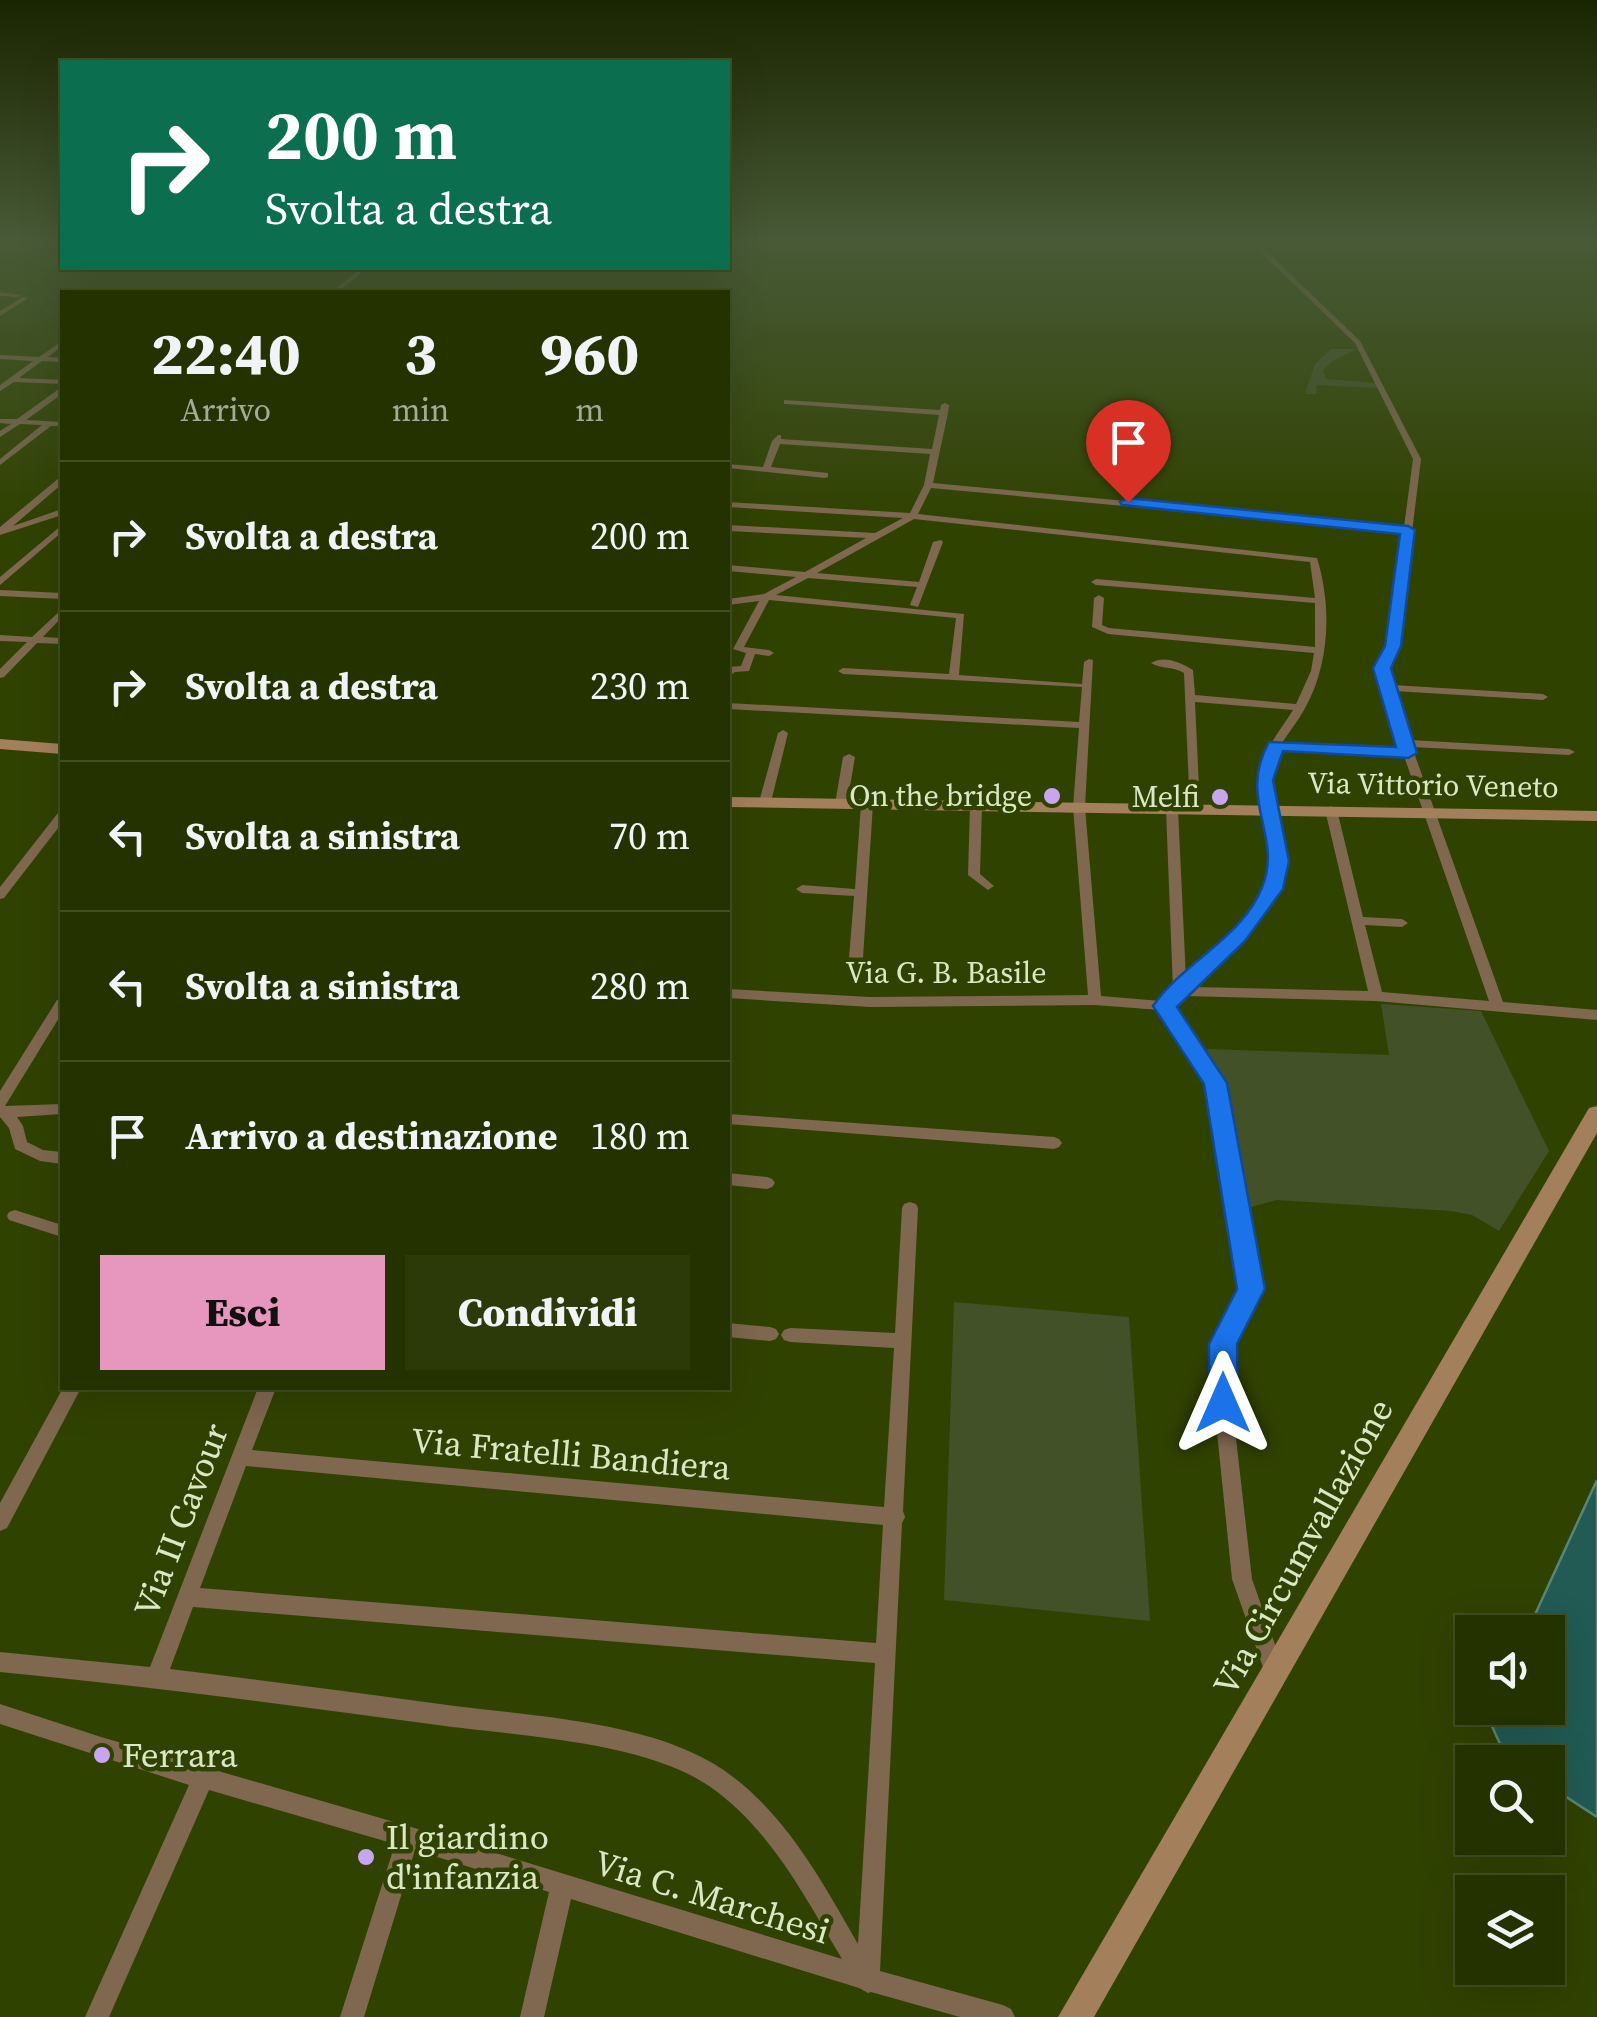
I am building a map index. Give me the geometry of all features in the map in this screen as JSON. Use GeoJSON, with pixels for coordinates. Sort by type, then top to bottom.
{"type":"FeatureCollection","features":[{"type":"Feature","properties":{"kind":"street"},"geometry":{"type":"LineString","coordinates":[[1350,336],[1360,346],[1416,459],[1393,646],[1382,668],[1428,812],[1498,1004]]}},
{"type":"Feature","properties":{"kind":"street"},"geometry":{"type":"LineString","coordinates":[[0,389],[60,345]]}},
{"type":"Feature","properties":{"kind":"street"},"geometry":{"type":"LineString","coordinates":[[0,358],[60,360]]}},
{"type":"Feature","properties":{"kind":"street"},"geometry":{"type":"LineString","coordinates":[[0,380],[60,382]]}},
{"type":"Feature","properties":{"kind":"street"},"geometry":{"type":"LineString","coordinates":[[0,434],[60,392]]}},
{"type":"Feature","properties":{"kind":"street"},"geometry":{"type":"LineString","coordinates":[[769,652],[738,649],[766,597],[913,516],[928,484],[944,409],[788,404]]}},
{"type":"Feature","properties":{"kind":"street"},"geometry":{"type":"LineString","coordinates":[[0,421],[60,424]]}},
{"type":"Feature","properties":{"kind":"street"},"geometry":{"type":"LineString","coordinates":[[0,463],[50,423]]}},
{"type":"Feature","properties":{"kind":"street"},"geometry":{"type":"LineString","coordinates":[[766,470],[777,439],[936,452]]}},
{"type":"Feature","properties":{"kind":"street"},"geometry":{"type":"LineString","coordinates":[[730,466],[825,475]]}},
{"type":"Feature","properties":{"kind":"street"},"geometry":{"type":"LineString","coordinates":[[0,532],[60,482]]}},
{"type":"Feature","properties":{"kind":"street"},"geometry":{"type":"LineString","coordinates":[[928,484],[1408,530]]}},
{"type":"Feature","properties":{"kind":"street"},"geometry":{"type":"LineString","coordinates":[[47,493],[60,508]]}},
{"type":"Feature","properties":{"kind":"street"},"geometry":{"type":"LineString","coordinates":[[730,504],[913,516],[1314,560],[1325,623],[1320,650],[1300,708],[1276,746],[1264,780],[1279,861],[1272,889],[1254,919],[1164,1006],[1208,1070],[1222,1108],[1251,1289],[1223,1344],[1223,1403],[1242,1579],[1275,1674]]}},
{"type":"Feature","properties":{"kind":"street"},"geometry":{"type":"LineString","coordinates":[[0,532],[60,511]]}},
{"type":"Feature","properties":{"kind":"street"},"geometry":{"type":"LineString","coordinates":[[730,528],[879,536]]}},
{"type":"Feature","properties":{"kind":"street"},"geometry":{"type":"LineString","coordinates":[[0,582],[60,530]]}},
{"type":"Feature","properties":{"kind":"street"},"geometry":{"type":"LineString","coordinates":[[915,606],[938,542]]}},
{"type":"Feature","properties":{"kind":"street"},"geometry":{"type":"LineString","coordinates":[[730,568],[923,585]]}},
{"type":"Feature","properties":{"kind":"street"},"geometry":{"type":"LineString","coordinates":[[1096,582],[1320,600]]}},
{"type":"Feature","properties":{"kind":"street"},"geometry":{"type":"LineString","coordinates":[[0,592],[60,596]]}},
{"type":"Feature","properties":{"kind":"street"},"geometry":{"type":"LineString","coordinates":[[730,602],[766,597],[962,616],[954,678]]}},
{"type":"Feature","properties":{"kind":"street"},"geometry":{"type":"LineString","coordinates":[[1098,598],[1097,627],[1108,632],[1320,650]]}},
{"type":"Feature","properties":{"kind":"street"},"geometry":{"type":"LineString","coordinates":[[0,675],[60,614]]}},
{"type":"Feature","properties":{"kind":"street"},"geometry":{"type":"LineString","coordinates":[[0,638],[60,641]]}},
{"type":"Feature","properties":{"kind":"street"},"geometry":{"type":"LineString","coordinates":[[730,672],[746,669],[750,655]]}},
{"type":"Feature","properties":{"kind":"street"},"geometry":{"type":"LineString","coordinates":[[1089,662],[1079,807],[1094,1000]]}},
{"type":"Feature","properties":{"kind":"street"},"geometry":{"type":"LineString","coordinates":[[1156,663],[1176,664],[1189,672],[1194,809]]}},
{"type":"Feature","properties":{"kind":"street"},"geometry":{"type":"LineString","coordinates":[[842,671],[1078,685]]}},
{"type":"Feature","properties":{"kind":"street"},"geometry":{"type":"LineString","coordinates":[[1388,688],[1543,697]]}},
{"type":"Feature","properties":{"kind":"street"},"geometry":{"type":"LineString","coordinates":[[1191,698],[1300,708]]}},
{"type":"Feature","properties":{"kind":"street"},"geometry":{"type":"LineString","coordinates":[[730,706],[1083,725]]}},
{"type":"Feature","properties":{"kind":"street"},"geometry":{"type":"LineString","coordinates":[[765,802],[783,733]]}},
{"type":"Feature","properties":{"kind":"street"},"geometry":{"type":"LineString","coordinates":[[0,744],[60,749]]}},
{"type":"Feature","properties":{"kind":"street"},"geometry":{"type":"LineString","coordinates":[[1276,746],[1569,752]]}},
{"type":"Feature","properties":{"kind":"street"},"geometry":{"type":"LineString","coordinates":[[841,804],[849,757]]}},
{"type":"Feature","properties":{"kind":"street","name":"Via Vittorio Veneto"},"geometry":{"type":"LineString","coordinates":[[730,802],[1597,816]]}},
{"type":"Feature","properties":{"kind":"street"},"geometry":{"type":"LineString","coordinates":[[856,958],[868,804]]}},
{"type":"Feature","properties":{"kind":"street"},"geometry":{"type":"LineString","coordinates":[[976,806],[974,875],[988,886]]}},
{"type":"Feature","properties":{"kind":"street"},"geometry":{"type":"LineString","coordinates":[[1172,809],[1180,991]]}},
{"type":"Feature","properties":{"kind":"street"},"geometry":{"type":"LineString","coordinates":[[1331,810],[1376,996]]}},
{"type":"Feature","properties":{"kind":"street"},"geometry":{"type":"LineString","coordinates":[[0,895],[60,819]]}},
{"type":"Feature","properties":{"kind":"street"},"geometry":{"type":"LineString","coordinates":[[802,889],[861,893]]}},
{"type":"Feature","properties":{"kind":"street"},"geometry":{"type":"LineString","coordinates":[[1358,921],[1402,923]]}},
{"type":"Feature","properties":{"kind":"street"},"geometry":{"type":"LineString","coordinates":[[1180,991],[1376,996],[1597,1014]]}},
{"type":"Feature","properties":{"kind":"street","name":"Via G. B. Basile"},"geometry":{"type":"LineString","coordinates":[[730,994],[870,1002],[1094,1000],[1164,1006]]}},
{"type":"Feature","properties":{"kind":"street"},"geometry":{"type":"LineString","coordinates":[[2,1109],[60,1007]]}},
{"type":"Feature","properties":{"kind":"street"},"geometry":{"type":"LineString","coordinates":[[2,1109],[60,1109]]}},
{"type":"Feature","properties":{"kind":"street"},"geometry":{"type":"LineString","coordinates":[[2,1109],[16,1126],[20,1145],[40,1155],[60,1158]]}},
{"type":"Feature","properties":{"kind":"street","name":"Via Circumvallazione"},"geometry":{"type":"LineString","coordinates":[[1075,2017],[1597,1114]]}},
{"type":"Feature","properties":{"kind":"street"},"geometry":{"type":"LineString","coordinates":[[730,1119],[1054,1142]]}},
{"type":"Feature","properties":{"kind":"street"},"geometry":{"type":"LineString","coordinates":[[730,1180],[766,1182]]}},
{"type":"Feature","properties":{"kind":"street"},"geometry":{"type":"LineString","coordinates":[[868,1981],[910,1208]]}},
{"type":"Feature","properties":{"kind":"street"},"geometry":{"type":"LineString","coordinates":[[14,1216],[60,1230]]}},
{"type":"Feature","properties":{"kind":"street"},"geometry":{"type":"LineString","coordinates":[[730,1330],[770,1334]]}},
{"type":"Feature","properties":{"kind":"street"},"geometry":{"type":"LineString","coordinates":[[790,1334],[904,1341]]}},
{"type":"Feature","properties":{"kind":"street"},"geometry":{"type":"LineString","coordinates":[[0,1522],[71,1390]]}},
{"type":"Feature","properties":{"kind":"street","name":"Via II Cavour"},"geometry":{"type":"LineString","coordinates":[[156,1676],[266,1390]]}},
{"type":"Feature","properties":{"kind":"street","name":"Via Fratelli Bandiera"},"geometry":{"type":"LineString","coordinates":[[240,1457],[896,1516]]}},
{"type":"Feature","properties":{"kind":"street"},"geometry":{"type":"LineString","coordinates":[[187,1597],[887,1654]]}},
{"type":"Feature","properties":{"kind":"street"},"geometry":{"type":"LineString","coordinates":[[0,1662],[156,1676],[497,1722],[672,1752],[715,1777],[776,1829],[868,1981]]}},
{"type":"Feature","properties":{"kind":"street","name":"Via C. Marchesi"},"geometry":{"type":"LineString","coordinates":[[0,1714],[868,1981],[1003,2017]]}},
{"type":"Feature","properties":{"kind":"street"},"geometry":{"type":"LineString","coordinates":[[97,2017],[204,1779]]}},
{"type":"Feature","properties":{"kind":"street"},"geometry":{"type":"LineString","coordinates":[[352,2017],[408,1838]]}},
{"type":"Feature","properties":{"kind":"street"},"geometry":{"type":"LineString","coordinates":[[532,2017],[562,1888]]}},
{"type":"Feature","properties":{"kind":"green space"},"geometry":{"type":"Polygon","coordinates":[[[1331,349],[1357,349],[1332,361],[1323,370],[1326,379],[1376,383],[1378,388],[1317,385],[1316,394],[1305,394],[1315,364],[1331,349]]]}},
{"type":"Feature","properties":{"kind":"green space"},"geometry":{"type":"Polygon","coordinates":[[[1381,1004],[1481,1011],[1549,1151],[1499,1231],[1472,1215],[1451,1211],[1277,1200],[1247,1208],[1229,1106],[1207,1049],[1389,1055],[1381,1004]]]}},
{"type":"Feature","properties":{"kind":"green space"},"geometry":{"type":"Polygon","coordinates":[[[954,1302],[1129,1317],[1150,1621],[944,1600],[954,1302]]]}},
{"type":"Feature","properties":{"kind":"water"},"geometry":{"type":"Polygon","coordinates":[[[1597,1480],[1597,1817],[1565,1796],[1565,1745],[1501,1745],[1491,1725],[1565,1725],[1565,1615],[1535,1615],[1597,1480]]]}},
{"type":"Feature","properties":{"kind":"place","name":"On the bridge"},"geometry":{"type":"Point","coordinates":[1052,796]}},
{"type":"Feature","properties":{"kind":"place","name":"Melfi"},"geometry":{"type":"Point","coordinates":[1220,797]}},
{"type":"Feature","properties":{"kind":"place","name":"Ferrara"},"geometry":{"type":"Point","coordinates":[102,1755]}},
{"type":"Feature","properties":{"kind":"place","name":"Il giardino d'infanzia"},"geometry":{"type":"Point","coordinates":[366,1857]}},
{"type":"Feature","properties":{"kind":"route"},"geometry":{"type":"LineString","coordinates":[[1128,502],[1408,530],[1393,646],[1382,668],[1408,753],[1276,746],[1266,765],[1264,780],[1279,861],[1272,889],[1254,919],[1164,1006],[1216,1083],[1251,1289],[1244,1310],[1223,1344],[1223,1403]]}}]}
